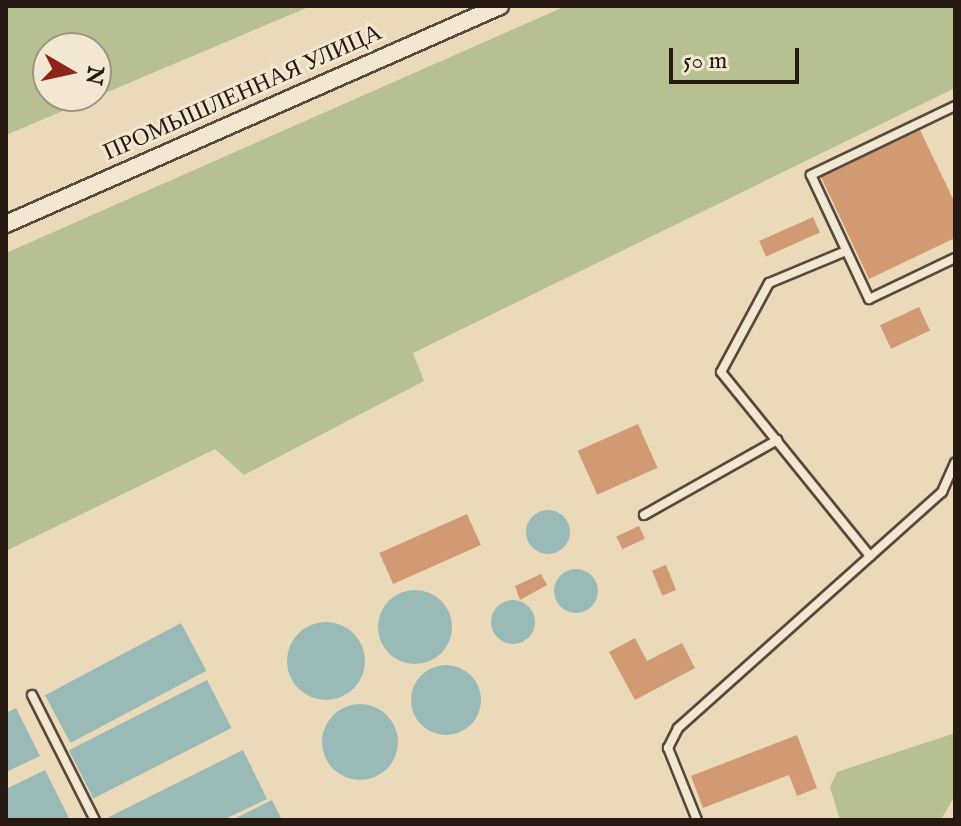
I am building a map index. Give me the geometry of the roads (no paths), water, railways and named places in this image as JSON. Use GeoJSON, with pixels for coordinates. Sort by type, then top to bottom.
{"type":"FeatureCollection","features":[{"type":"Feature","properties":{"kind":"street","name":"ПРОМЫШЛЕННАЯ УЛИЦА"},"geometry":{"type":"LineString","coordinates":[[6,224],[500,6]]}},
{"type":"Feature","properties":{"kind":"lane"},"geometry":{"type":"LineString","coordinates":[[955,106],[811,175],[869,299],[955,258]]}},
{"type":"Feature","properties":{"kind":"lane"},"geometry":{"type":"LineString","coordinates":[[846,251],[769,283],[721,372],[870,556]]}},
{"type":"Feature","properties":{"kind":"lane"},"geometry":{"type":"LineString","coordinates":[[644,515],[777,440]]}},
{"type":"Feature","properties":{"kind":"lane"},"geometry":{"type":"LineString","coordinates":[[697,820],[668,748],[678,728],[942,492],[955,463]]}},
{"type":"Feature","properties":{"kind":"lane"},"geometry":{"type":"LineString","coordinates":[[32,695],[95,820]]}},
{"type":"Feature","properties":{"kind":"water"},"geometry":{"type":"Polygon","coordinates":[[[548,510],[563,517],[570,532],[563,547],[548,554],[533,547],[526,532],[533,517],[548,510]]]}},
{"type":"Feature","properties":{"kind":"water"},"geometry":{"type":"Polygon","coordinates":[[[576,569],[591,576],[598,591],[591,606],[576,613],[561,606],[554,591],[561,576],[576,569]]]}},
{"type":"Feature","properties":{"kind":"water"},"geometry":{"type":"Polygon","coordinates":[[[415,590],[429,593],[441,601],[449,613],[452,627],[449,641],[441,653],[429,661],[415,664],[401,661],[389,653],[381,641],[378,627],[381,613],[389,601],[401,593],[415,590]]]}},
{"type":"Feature","properties":{"kind":"water"},"geometry":{"type":"Polygon","coordinates":[[[513,600],[529,606],[535,622],[529,638],[513,644],[497,638],[491,622],[497,606],[513,600]]]}},
{"type":"Feature","properties":{"kind":"water"},"geometry":{"type":"Polygon","coordinates":[[[326,622],[341,625],[358,639],[365,661],[362,676],[348,693],[326,700],[311,697],[294,683],[287,661],[290,646],[304,629],[326,622]]]}},
{"type":"Feature","properties":{"kind":"water"},"geometry":{"type":"Polygon","coordinates":[[[181,623],[206,671],[70,743],[45,695],[181,623]]]}},
{"type":"Feature","properties":{"kind":"water"},"geometry":{"type":"Polygon","coordinates":[[[446,665],[471,675],[481,700],[471,725],[446,735],[421,725],[411,700],[421,675],[446,665]]]}},
{"type":"Feature","properties":{"kind":"water"},"geometry":{"type":"Polygon","coordinates":[[[207,680],[232,728],[93,798],[69,750],[207,680]]]}},
{"type":"Feature","properties":{"kind":"water"},"geometry":{"type":"Polygon","coordinates":[[[353,704],[367,704],[381,710],[392,721],[398,742],[395,757],[387,769],[367,780],[353,780],[339,774],[328,763],[322,749],[322,735],[328,721],[339,710],[353,704]]]}},
{"type":"Feature","properties":{"kind":"water"},"geometry":{"type":"Polygon","coordinates":[[[16,708],[40,756],[6,772],[6,713],[16,708]]]}},
{"type":"Feature","properties":{"kind":"water"},"geometry":{"type":"Polygon","coordinates":[[[243,750],[267,799],[223,820],[105,819],[243,750]]]}},
{"type":"Feature","properties":{"kind":"water"},"geometry":{"type":"Polygon","coordinates":[[[45,770],[69,818],[6,820],[6,789],[45,770]]]}},
{"type":"Feature","properties":{"kind":"water"},"geometry":{"type":"Polygon","coordinates":[[[272,800],[282,820],[232,820],[272,800]]]}}]}
